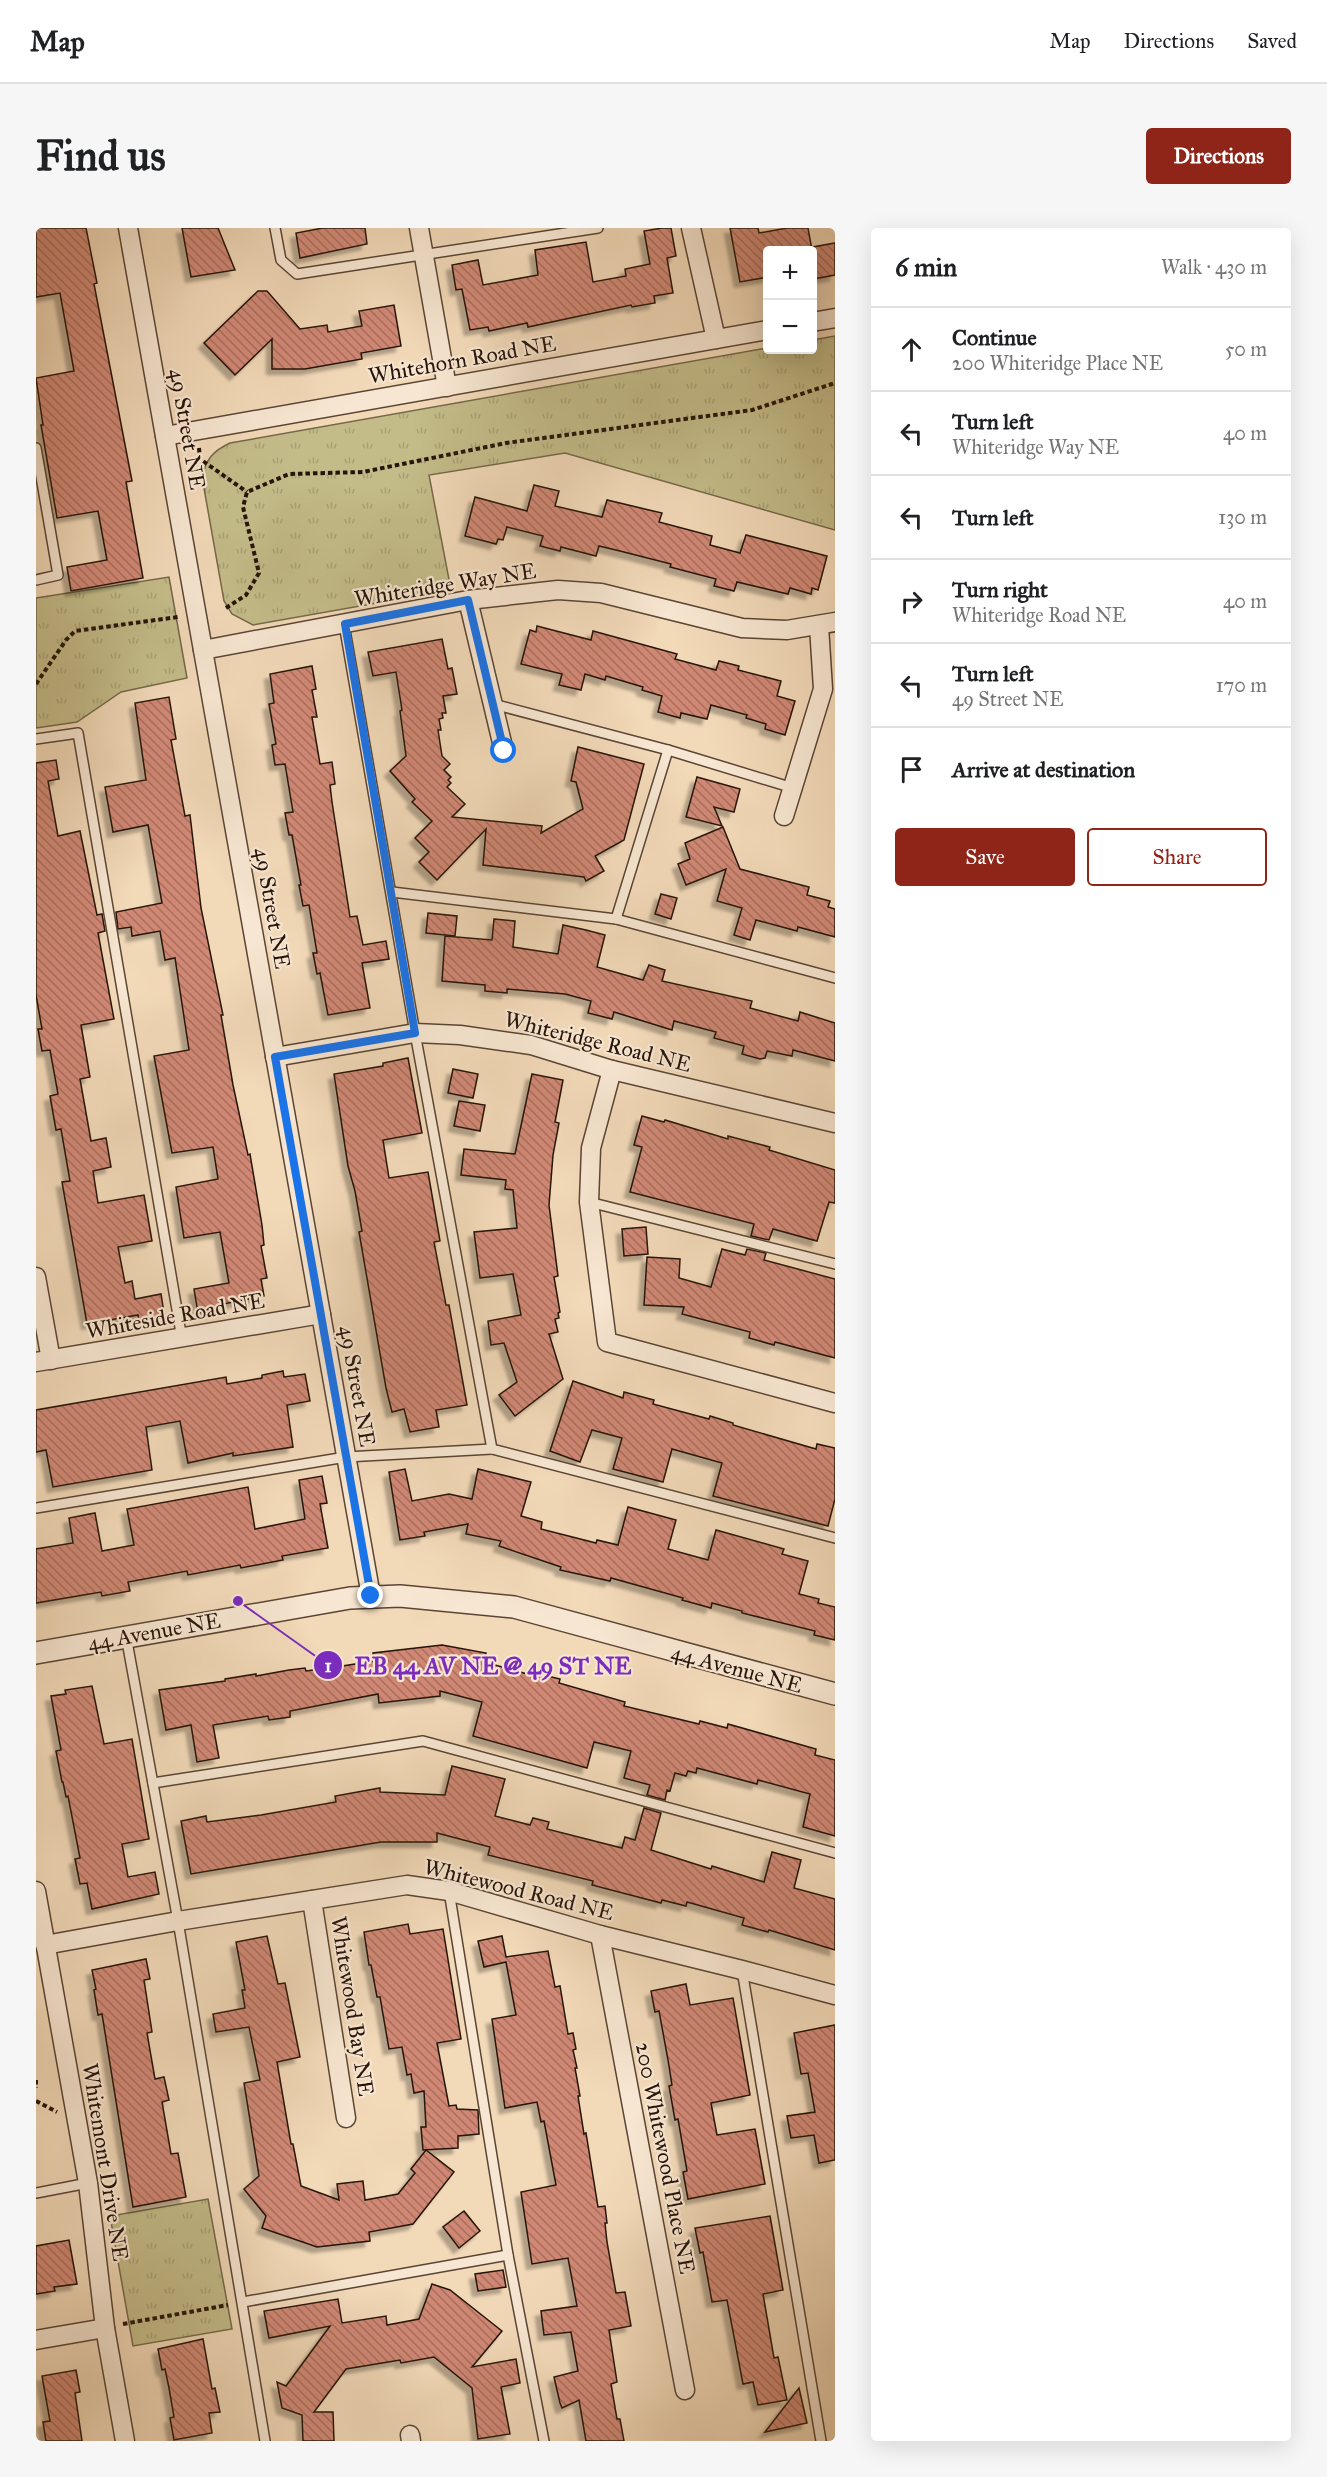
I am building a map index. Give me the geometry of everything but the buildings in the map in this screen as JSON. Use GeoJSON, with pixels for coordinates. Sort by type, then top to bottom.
{"type":"FeatureCollection","features":[{"type":"Feature","properties":{"kind":"street","name":"49 Street NE"},"geometry":{"type":"LineString","coordinates":[[128,228],[371,1596]]}},
{"type":"Feature","properties":{"kind":"street"},"geometry":{"type":"LineString","coordinates":[[418,228],[447,387]]}},
{"type":"Feature","properties":{"kind":"street"},"geometry":{"type":"LineString","coordinates":[[691,228],[716,339]]}},
{"type":"Feature","properties":{"kind":"street"},"geometry":{"type":"LineString","coordinates":[[817,321],[835,318]]}},
{"type":"Feature","properties":{"kind":"street","name":"Whitehorn Road NE"},"geometry":{"type":"LineString","coordinates":[[165,436],[763,331]]}},
{"type":"Feature","properties":{"kind":"street","name":"Whiteridge Way NE"},"geometry":{"type":"LineString","coordinates":[[203,650],[468,600],[558,590],[601,593],[742,628],[787,630],[827,624]]}},
{"type":"Feature","properties":{"kind":"street"},"geometry":{"type":"LineString","coordinates":[[468,600],[504,751]]}},
{"type":"Feature","properties":{"kind":"street"},"geometry":{"type":"LineString","coordinates":[[784,816],[823,689],[827,624]]}},
{"type":"Feature","properties":{"kind":"street","name":"Whiteridge Road NE"},"geometry":{"type":"LineString","coordinates":[[275,1057],[415,1033],[460,1035],[531,1045],[612,1070],[835,1123]]}},
{"type":"Feature","properties":{"kind":"street"},"geometry":{"type":"LineString","coordinates":[[612,1070],[591,1148],[589,1202],[607,1342],[835,1403]]}},
{"type":"Feature","properties":{"kind":"street"},"geometry":{"type":"LineString","coordinates":[[36,1277],[44,1361]]}},
{"type":"Feature","properties":{"kind":"street","name":"Whiteside Road NE"},"geometry":{"type":"LineString","coordinates":[[44,1361],[321,1314]]}},
{"type":"Feature","properties":{"kind":"street","name":"44 Avenue NE"},"geometry":{"type":"LineString","coordinates":[[36,1653],[371,1596],[442,1599],[514,1607],[835,1694]]}},
{"type":"Feature","properties":{"kind":"street","name":"Whitewood Road NE"},"geometry":{"type":"LineString","coordinates":[[41,1946],[178,1921],[407,1885],[449,1891],[600,1935],[835,1995]]}},
{"type":"Feature","properties":{"kind":"street","name":"Whitemont Drive NE"},"geometry":{"type":"LineString","coordinates":[[36,1892],[41,1946],[88,2183],[105,2328],[125,2441]]}},
{"type":"Feature","properties":{"kind":"street","name":"Whitewood Bay NE"},"geometry":{"type":"LineString","coordinates":[[312,1900],[346,2118]]}},
{"type":"Feature","properties":{"kind":"street","name":"200 Whitewood Place NE"},"geometry":{"type":"LineString","coordinates":[[600,1935],[685,2390]]}},
{"type":"Feature","properties":{"kind":"street"},"geometry":{"type":"LineString","coordinates":[[36,2340],[105,2328]]}},
{"type":"Feature","properties":{"kind":"lane"},"geometry":{"type":"LineString","coordinates":[[275,228],[281,260],[297,274],[424,256],[550,232],[598,228]]}},
{"type":"Feature","properties":{"kind":"lane"},"geometry":{"type":"LineString","coordinates":[[36,448],[58,575],[36,580]]}},
{"type":"Feature","properties":{"kind":"lane"},"geometry":{"type":"LineString","coordinates":[[345,624],[415,1033],[492,1449]]}},
{"type":"Feature","properties":{"kind":"lane"},"geometry":{"type":"LineString","coordinates":[[493,704],[668,750],[793,788]]}},
{"type":"Feature","properties":{"kind":"lane"},"geometry":{"type":"LineString","coordinates":[[36,739],[78,733],[182,1339]]}},
{"type":"Feature","properties":{"kind":"lane"},"geometry":{"type":"LineString","coordinates":[[616,919],[668,750]]}},
{"type":"Feature","properties":{"kind":"lane"},"geometry":{"type":"LineString","coordinates":[[392,892],[616,919],[835,978]]}},
{"type":"Feature","properties":{"kind":"lane"},"geometry":{"type":"LineString","coordinates":[[589,1202],[835,1264]]}},
{"type":"Feature","properties":{"kind":"lane"},"geometry":{"type":"LineString","coordinates":[[36,1508],[346,1457],[492,1449],[835,1538]]}},
{"type":"Feature","properties":{"kind":"lane"},"geometry":{"type":"LineString","coordinates":[[126,1636],[178,1921],[265,2441]]}},
{"type":"Feature","properties":{"kind":"lane"},"geometry":{"type":"LineString","coordinates":[[153,1783],[423,1741],[835,1853]]}},
{"type":"Feature","properties":{"kind":"lane"},"geometry":{"type":"LineString","coordinates":[[449,1891],[507,2255],[544,2441]]}},
{"type":"Feature","properties":{"kind":"lane"},"geometry":{"type":"LineString","coordinates":[[742,1970],[821,2441]]}},
{"type":"Feature","properties":{"kind":"lane"},"geometry":{"type":"LineString","coordinates":[[36,2193],[88,2183]]}},
{"type":"Feature","properties":{"kind":"lane"},"geometry":{"type":"LineString","coordinates":[[243,2302],[507,2255]]}},
{"type":"Feature","properties":{"kind":"path"},"geometry":{"type":"LineString","coordinates":[[246,492],[288,474],[363,472],[506,443],[752,410],[835,382]]}},
{"type":"Feature","properties":{"kind":"path"},"geometry":{"type":"LineString","coordinates":[[197,431],[200,459],[246,492]]}},
{"type":"Feature","properties":{"kind":"path"},"geometry":{"type":"LineString","coordinates":[[226,608],[246,595],[259,573],[243,507],[246,492]]}},
{"type":"Feature","properties":{"kind":"path"},"geometry":{"type":"LineString","coordinates":[[36,684],[66,640],[75,631],[179,617]]}},
{"type":"Feature","properties":{"kind":"path"},"geometry":{"type":"LineString","coordinates":[[36,2080],[36,2088]]}},
{"type":"Feature","properties":{"kind":"path"},"geometry":{"type":"LineString","coordinates":[[105,2328],[243,2302]]}},
{"type":"Feature","properties":{"kind":"green space"},"geometry":{"type":"Polygon","coordinates":[[[835,336],[835,530],[565,453],[429,475],[451,590],[253,625],[232,614],[224,601],[202,477],[211,456],[230,443],[763,349],[763,354],[817,354],[817,339],[835,336]]]}},
{"type":"Feature","properties":{"kind":"green space"},"geometry":{"type":"Polygon","coordinates":[[[169,577],[187,678],[121,692],[77,722],[36,728],[36,598],[169,577]]]}},
{"type":"Feature","properties":{"kind":"green space"},"geometry":{"type":"Polygon","coordinates":[[[208,2199],[232,2329],[133,2346],[110,2216],[208,2199]]]}},
{"type":"Feature","properties":{"kind":"place","name":"EB 44 AV NE @ 49 ST NE"},"geometry":{"type":"Point","coordinates":[238,1601]}},
{"type":"Feature","properties":{"kind":"route"},"geometry":{"type":"LineString","coordinates":[[371,1596],[275,1057],[415,1033],[345,624],[468,600],[504,751]]}}]}
